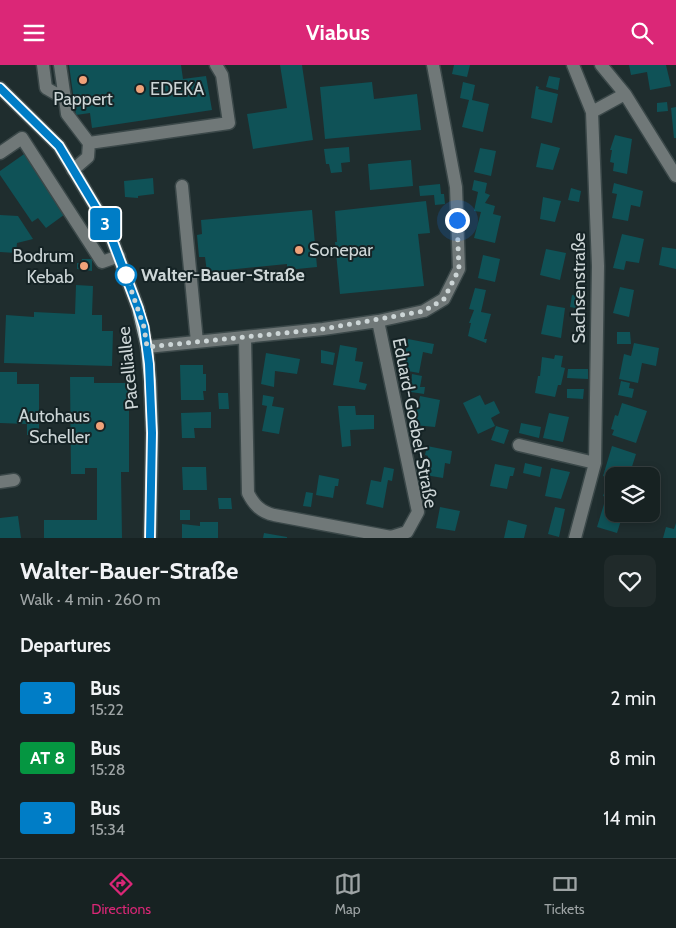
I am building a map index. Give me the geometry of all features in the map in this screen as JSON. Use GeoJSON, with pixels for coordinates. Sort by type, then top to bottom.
{"type":"FeatureCollection","features":[{"type":"Feature","properties":{"kind":"main road","name":"Pacelliallee"},"geometry":{"type":"LineString","coordinates":[[0,88],[59,146],[107,226],[144,327],[152,433],[150,538]]}},
{"type":"Feature","properties":{"kind":"street"},"geometry":{"type":"LineString","coordinates":[[43,65],[46,88],[65,99]]}},
{"type":"Feature","properties":{"kind":"street"},"geometry":{"type":"LineString","coordinates":[[60,65],[67,115],[89,143],[88,157],[73,170]]}},
{"type":"Feature","properties":{"kind":"street"},"geometry":{"type":"LineString","coordinates":[[89,143],[229,123],[222,75],[216,65]]}},
{"type":"Feature","properties":{"kind":"street"},"geometry":{"type":"LineString","coordinates":[[147,347],[378,321],[424,311],[444,299],[459,269],[456,187],[434,65]]}},
{"type":"Feature","properties":{"kind":"street","name":"Sachsenstraße"},"geometry":{"type":"LineString","coordinates":[[573,65],[592,112],[598,266],[595,463],[575,538]]}},
{"type":"Feature","properties":{"kind":"street"},"geometry":{"type":"LineString","coordinates":[[601,65],[625,94],[676,176]]}},
{"type":"Feature","properties":{"kind":"street"},"geometry":{"type":"LineString","coordinates":[[592,112],[625,94]]}},
{"type":"Feature","properties":{"kind":"street"},"geometry":{"type":"LineString","coordinates":[[0,153],[22,138],[102,262],[119,256]]}},
{"type":"Feature","properties":{"kind":"street"},"geometry":{"type":"LineString","coordinates":[[182,186],[197,342]]}},
{"type":"Feature","properties":{"kind":"street","name":"Eduard-Goebel-Straße"},"geometry":{"type":"LineString","coordinates":[[245,337],[248,493],[252,500],[260,510],[274,515],[391,537],[407,532],[418,513],[378,321]]}},
{"type":"Feature","properties":{"kind":"street"},"geometry":{"type":"LineString","coordinates":[[519,445],[595,463]]}},
{"type":"Feature","properties":{"kind":"street"},"geometry":{"type":"LineString","coordinates":[[0,481],[14,480]]}},
{"type":"Feature","properties":{"kind":"building","name":"EDEKA"},"geometry":{"type":"Polygon","coordinates":[[[69,65],[181,65],[183,79],[206,76],[212,110],[92,128],[90,113],[76,115],[69,65]]]}},
{"type":"Feature","properties":{"kind":"building"},"geometry":{"type":"Polygon","coordinates":[[[280,65],[302,65],[313,140],[253,149],[247,114],[287,108],[280,65]]]}},
{"type":"Feature","properties":{"kind":"building"},"geometry":{"type":"Polygon","coordinates":[[[454,65],[470,65],[467,77],[452,74],[454,65]]]}},
{"type":"Feature","properties":{"kind":"building"},"geometry":{"type":"Polygon","coordinates":[[[629,65],[666,65],[671,86],[650,90],[647,72],[631,75],[629,65]]]}},
{"type":"Feature","properties":{"kind":"building"},"geometry":{"type":"Polygon","coordinates":[[[549,76],[560,78],[558,90],[546,87],[549,76]]]}},
{"type":"Feature","properties":{"kind":"building"},"geometry":{"type":"Polygon","coordinates":[[[372,82],[374,99],[417,94],[421,130],[325,139],[320,87],[372,82]]]}},
{"type":"Feature","properties":{"kind":"building"},"geometry":{"type":"Polygon","coordinates":[[[463,82],[475,85],[472,100],[489,104],[483,132],[462,127],[469,100],[460,98],[463,82]]]}},
{"type":"Feature","properties":{"kind":"building"},"geometry":{"type":"Polygon","coordinates":[[[536,86],[539,87],[538,89],[558,94],[552,123],[531,118],[536,86]]]}},
{"type":"Feature","properties":{"kind":"building"},"geometry":{"type":"Polygon","coordinates":[[[667,102],[668,111],[657,112],[657,103],[667,102]]]}},
{"type":"Feature","properties":{"kind":"building"},"geometry":{"type":"Polygon","coordinates":[[[676,107],[676,138],[674,138],[671,108],[676,107]]]}},
{"type":"Feature","properties":{"kind":"building"},"geometry":{"type":"Polygon","coordinates":[[[615,135],[632,139],[627,174],[613,171],[614,163],[610,162],[612,150],[610,150],[615,135]]]}},
{"type":"Feature","properties":{"kind":"building"},"geometry":{"type":"Polygon","coordinates":[[[541,143],[560,148],[553,170],[536,167],[541,143]]]}},
{"type":"Feature","properties":{"kind":"building"},"geometry":{"type":"Polygon","coordinates":[[[349,147],[350,162],[341,163],[342,172],[331,173],[329,164],[326,164],[324,149],[349,147]]]}},
{"type":"Feature","properties":{"kind":"building"},"geometry":{"type":"Polygon","coordinates":[[[480,148],[496,151],[491,176],[474,172],[480,148]]]}},
{"type":"Feature","properties":{"kind":"building"},"geometry":{"type":"Polygon","coordinates":[[[27,152],[68,212],[46,228],[38,218],[32,222],[0,175],[0,171],[27,152]]]}},
{"type":"Feature","properties":{"kind":"building"},"geometry":{"type":"Polygon","coordinates":[[[411,160],[413,186],[370,190],[368,164],[411,160]]]}},
{"type":"Feature","properties":{"kind":"building"},"geometry":{"type":"Polygon","coordinates":[[[153,178],[154,194],[138,196],[138,198],[125,197],[124,181],[153,178]]]}},
{"type":"Feature","properties":{"kind":"building"},"geometry":{"type":"Polygon","coordinates":[[[474,180],[487,183],[485,193],[490,195],[485,203],[495,206],[493,214],[501,216],[495,243],[474,238],[481,212],[474,211],[478,192],[472,190],[474,180]]]}},
{"type":"Feature","properties":{"kind":"building"},"geometry":{"type":"Polygon","coordinates":[[[614,183],[643,191],[640,207],[631,205],[628,221],[612,218],[617,194],[612,193],[614,183]]]}},
{"type":"Feature","properties":{"kind":"building"},"geometry":{"type":"Polygon","coordinates":[[[440,184],[445,204],[435,205],[434,195],[420,196],[419,186],[440,184]]]}},
{"type":"Feature","properties":{"kind":"building"},"geometry":{"type":"Polygon","coordinates":[[[571,188],[581,191],[579,202],[568,200],[571,188]]]}},
{"type":"Feature","properties":{"kind":"building"},"geometry":{"type":"Polygon","coordinates":[[[543,197],[561,201],[555,222],[540,219],[543,197]]]}},
{"type":"Feature","properties":{"kind":"building"},"geometry":{"type":"Polygon","coordinates":[[[426,201],[430,233],[418,234],[424,286],[340,294],[335,242],[337,242],[335,211],[426,201]]]}},
{"type":"Feature","properties":{"kind":"building"},"geometry":{"type":"Polygon","coordinates":[[[312,210],[317,267],[287,270],[287,264],[207,272],[205,257],[199,257],[197,235],[202,234],[201,220],[312,210]]]}},
{"type":"Feature","properties":{"kind":"building"},"geometry":{"type":"Polygon","coordinates":[[[0,215],[18,216],[33,239],[17,243],[16,253],[0,252],[0,215]]]}},
{"type":"Feature","properties":{"kind":"building"},"geometry":{"type":"Polygon","coordinates":[[[622,234],[644,239],[639,263],[626,261],[624,270],[613,268],[622,234]]]}},
{"type":"Feature","properties":{"kind":"building"},"geometry":{"type":"Polygon","coordinates":[[[662,247],[676,249],[676,269],[659,265],[662,247]]]}},
{"type":"Feature","properties":{"kind":"building"},"geometry":{"type":"Polygon","coordinates":[[[546,249],[566,253],[560,280],[540,275],[546,249]]]}},
{"type":"Feature","properties":{"kind":"building"},"geometry":{"type":"Polygon","coordinates":[[[483,255],[500,259],[495,282],[478,278],[483,255]]]}},
{"type":"Feature","properties":{"kind":"building","name":"Bodrum Kebab"},"geometry":{"type":"Polygon","coordinates":[[[82,259],[92,259],[92,271],[77,269],[77,263],[81,263],[82,259]]]}},
{"type":"Feature","properties":{"kind":"building"},"geometry":{"type":"Polygon","coordinates":[[[76,285],[93,286],[92,315],[102,315],[102,331],[113,331],[112,366],[4,363],[6,315],[34,317],[34,312],[75,314],[76,285]]]}},
{"type":"Feature","properties":{"kind":"building"},"geometry":{"type":"Polygon","coordinates":[[[620,287],[634,290],[629,317],[613,313],[620,287]]]}},
{"type":"Feature","properties":{"kind":"building"},"geometry":{"type":"Polygon","coordinates":[[[475,288],[486,290],[481,312],[491,314],[484,339],[487,339],[486,343],[468,336],[471,323],[469,323],[474,310],[469,309],[475,288]]]}},
{"type":"Feature","properties":{"kind":"building"},"geometry":{"type":"Polygon","coordinates":[[[572,295],[583,297],[581,309],[570,307],[572,295]]]}},
{"type":"Feature","properties":{"kind":"building"},"geometry":{"type":"Polygon","coordinates":[[[547,305],[565,308],[561,338],[541,334],[547,305]]]}},
{"type":"Feature","properties":{"kind":"building"},"geometry":{"type":"Polygon","coordinates":[[[617,332],[630,332],[631,344],[617,344],[617,332]]]}},
{"type":"Feature","properties":{"kind":"building"},"geometry":{"type":"Polygon","coordinates":[[[408,339],[434,344],[432,354],[423,352],[419,373],[402,370],[408,339]]]}},
{"type":"Feature","properties":{"kind":"building"},"geometry":{"type":"Polygon","coordinates":[[[634,343],[659,348],[656,366],[642,363],[638,383],[619,379],[624,354],[631,356],[634,343]]]}},
{"type":"Feature","properties":{"kind":"building"},"geometry":{"type":"Polygon","coordinates":[[[340,345],[357,348],[355,361],[363,362],[359,382],[367,384],[365,390],[333,385],[340,345]]]}},
{"type":"Feature","properties":{"kind":"building"},"geometry":{"type":"Polygon","coordinates":[[[321,350],[335,353],[333,365],[321,363],[321,350]]]}},
{"type":"Feature","properties":{"kind":"building"},"geometry":{"type":"Polygon","coordinates":[[[266,353],[300,359],[297,374],[275,371],[274,387],[261,384],[266,353]]]}},
{"type":"Feature","properties":{"kind":"building"},"geometry":{"type":"Polygon","coordinates":[[[555,355],[563,356],[561,367],[565,368],[561,385],[558,385],[555,397],[535,393],[538,376],[540,376],[542,357],[554,359],[555,355]]]}},
{"type":"Feature","properties":{"kind":"building"},"geometry":{"type":"Polygon","coordinates":[[[180,365],[203,365],[203,374],[206,374],[206,391],[203,391],[204,400],[181,400],[180,365]]]}},
{"type":"Feature","properties":{"kind":"building"},"geometry":{"type":"Polygon","coordinates":[[[568,369],[588,369],[588,379],[567,378],[568,369]]]}},
{"type":"Feature","properties":{"kind":"building"},"geometry":{"type":"Polygon","coordinates":[[[0,372],[17,372],[17,384],[39,384],[39,435],[27,435],[27,424],[0,423],[0,372]]]}},
{"type":"Feature","properties":{"kind":"building"},"geometry":{"type":"Polygon","coordinates":[[[412,374],[422,376],[420,387],[425,387],[424,394],[411,392],[412,374]]]}},
{"type":"Feature","properties":{"kind":"building","name":"Autohaus Scheller"},"geometry":{"type":"Polygon","coordinates":[[[70,377],[94,377],[94,383],[129,383],[129,472],[121,472],[122,538],[44,538],[44,520],[97,520],[97,468],[85,468],[85,474],[71,474],[70,377]]]}},
{"type":"Feature","properties":{"kind":"building"},"geometry":{"type":"Polygon","coordinates":[[[621,381],[630,383],[629,388],[634,389],[632,398],[618,395],[621,381]]]}},
{"type":"Feature","properties":{"kind":"building"},"geometry":{"type":"Polygon","coordinates":[[[567,389],[584,389],[583,399],[567,398],[567,389]]]}},
{"type":"Feature","properties":{"kind":"building"},"geometry":{"type":"Polygon","coordinates":[[[218,393],[228,393],[229,409],[219,409],[218,393]]]}},
{"type":"Feature","properties":{"kind":"building"},"geometry":{"type":"Polygon","coordinates":[[[263,395],[274,397],[272,406],[284,408],[279,434],[262,431],[267,406],[262,405],[263,395]]]}},
{"type":"Feature","properties":{"kind":"building"},"geometry":{"type":"Polygon","coordinates":[[[480,395],[485,405],[494,401],[500,413],[491,418],[495,426],[478,434],[463,403],[480,395]]]}},
{"type":"Feature","properties":{"kind":"building"},"geometry":{"type":"Polygon","coordinates":[[[420,396],[440,400],[435,427],[414,425],[420,396]]]}},
{"type":"Feature","properties":{"kind":"building"},"geometry":{"type":"Polygon","coordinates":[[[622,403],[647,411],[636,443],[612,435],[614,430],[611,429],[615,415],[618,416],[622,403]]]}},
{"type":"Feature","properties":{"kind":"building"},"geometry":{"type":"Polygon","coordinates":[[[338,406],[355,406],[356,415],[374,415],[374,429],[350,430],[351,446],[342,447],[338,406]]]}},
{"type":"Feature","properties":{"kind":"building"},"geometry":{"type":"Polygon","coordinates":[[[211,412],[211,428],[194,428],[195,438],[182,438],[181,413],[211,412]]]}},
{"type":"Feature","properties":{"kind":"building"},"geometry":{"type":"Polygon","coordinates":[[[549,413],[569,417],[563,442],[543,438],[549,413]]]}},
{"type":"Feature","properties":{"kind":"building"},"geometry":{"type":"Polygon","coordinates":[[[521,423],[541,427],[539,438],[519,433],[521,423]]]}},
{"type":"Feature","properties":{"kind":"building"},"geometry":{"type":"Polygon","coordinates":[[[496,426],[509,430],[504,444],[491,440],[496,426]]]}},
{"type":"Feature","properties":{"kind":"building"},"geometry":{"type":"Polygon","coordinates":[[[427,446],[452,451],[450,464],[445,463],[443,478],[425,475],[428,456],[425,455],[427,446]]]}},
{"type":"Feature","properties":{"kind":"building"},"geometry":{"type":"Polygon","coordinates":[[[612,446],[636,454],[632,467],[606,467],[612,446]]]}},
{"type":"Feature","properties":{"kind":"building"},"geometry":{"type":"Polygon","coordinates":[[[525,463],[542,467],[540,477],[523,473],[525,463]]]}},
{"type":"Feature","properties":{"kind":"building"},"geometry":{"type":"Polygon","coordinates":[[[495,464],[515,468],[513,476],[510,476],[507,489],[490,486],[495,464]]]}},
{"type":"Feature","properties":{"kind":"building"},"geometry":{"type":"Polygon","coordinates":[[[182,467],[206,467],[207,490],[183,490],[182,467]]]}},
{"type":"Feature","properties":{"kind":"building"},"geometry":{"type":"Polygon","coordinates":[[[384,467],[394,469],[392,481],[388,480],[383,508],[366,504],[371,480],[381,482],[384,467]]]}},
{"type":"Feature","properties":{"kind":"building"},"geometry":{"type":"Polygon","coordinates":[[[551,468],[570,472],[561,499],[545,496],[551,468]]]}},
{"type":"Feature","properties":{"kind":"building"},"geometry":{"type":"Polygon","coordinates":[[[319,475],[339,479],[338,486],[335,486],[333,498],[316,495],[319,475]]]}},
{"type":"Feature","properties":{"kind":"building"},"geometry":{"type":"Polygon","coordinates":[[[306,492],[313,493],[311,507],[303,506],[306,492]]]}},
{"type":"Feature","properties":{"kind":"building"},"geometry":{"type":"Polygon","coordinates":[[[218,498],[231,498],[232,509],[219,509],[218,498]]]}},
{"type":"Feature","properties":{"kind":"building"},"geometry":{"type":"Polygon","coordinates":[[[605,504],[605,522],[620,522],[617,533],[597,527],[605,504]]]}},
{"type":"Feature","properties":{"kind":"building"},"geometry":{"type":"Polygon","coordinates":[[[440,507],[460,511],[455,531],[436,528],[440,507]]]}},
{"type":"Feature","properties":{"kind":"building"},"geometry":{"type":"Polygon","coordinates":[[[555,507],[565,509],[559,537],[548,534],[555,507]]]}},
{"type":"Feature","properties":{"kind":"building"},"geometry":{"type":"Polygon","coordinates":[[[180,510],[190,510],[190,520],[180,520],[180,510]]]}},
{"type":"Feature","properties":{"kind":"building"},"geometry":{"type":"Polygon","coordinates":[[[18,516],[21,538],[0,538],[0,518],[18,516]]]}},
{"type":"Feature","properties":{"kind":"building"},"geometry":{"type":"Polygon","coordinates":[[[508,520],[527,525],[524,538],[504,538],[508,520]]]}},
{"type":"Feature","properties":{"kind":"building"},"geometry":{"type":"Polygon","coordinates":[[[200,522],[218,522],[218,538],[182,538],[182,524],[200,526],[200,522]]]}},
{"type":"Feature","properties":{"kind":"building"},"geometry":{"type":"Polygon","coordinates":[[[676,523],[676,538],[663,538],[666,527],[674,529],[676,523]]]}},
{"type":"Feature","properties":{"kind":"building"},"geometry":{"type":"Polygon","coordinates":[[[264,533],[287,537],[287,538],[263,538],[264,533]]]}},
{"type":"Feature","properties":{"kind":"bus line","name":"3"},"geometry":{"type":"LineString","coordinates":[[0,88],[19,104],[59,146],[107,226],[138,308],[144,327],[149,364],[152,433],[150,538]]}},
{"type":"Feature","properties":{"kind":"place","name":"Pappert"},"geometry":{"type":"Point","coordinates":[83,80]}},
{"type":"Feature","properties":{"kind":"place","name":"EDEKA"},"geometry":{"type":"Point","coordinates":[140,89]}},
{"type":"Feature","properties":{"kind":"place","name":"Sonepar"},"geometry":{"type":"Point","coordinates":[299,250]}},
{"type":"Feature","properties":{"kind":"place","name":"Bodrum Kebab"},"geometry":{"type":"Point","coordinates":[84,266]}},
{"type":"Feature","properties":{"kind":"place","name":"Walter-Bauer-Straße"},"geometry":{"type":"Point","coordinates":[126,275]}},
{"type":"Feature","properties":{"kind":"place","name":"Autohaus Scheller"},"geometry":{"type":"Point","coordinates":[100,426]}},
{"type":"Feature","properties":{"kind":"route"},"geometry":{"type":"LineString","coordinates":[[126,275],[144,327],[147,347],[323,329],[378,321],[424,311],[444,299],[459,269],[457,220]]}}]}
